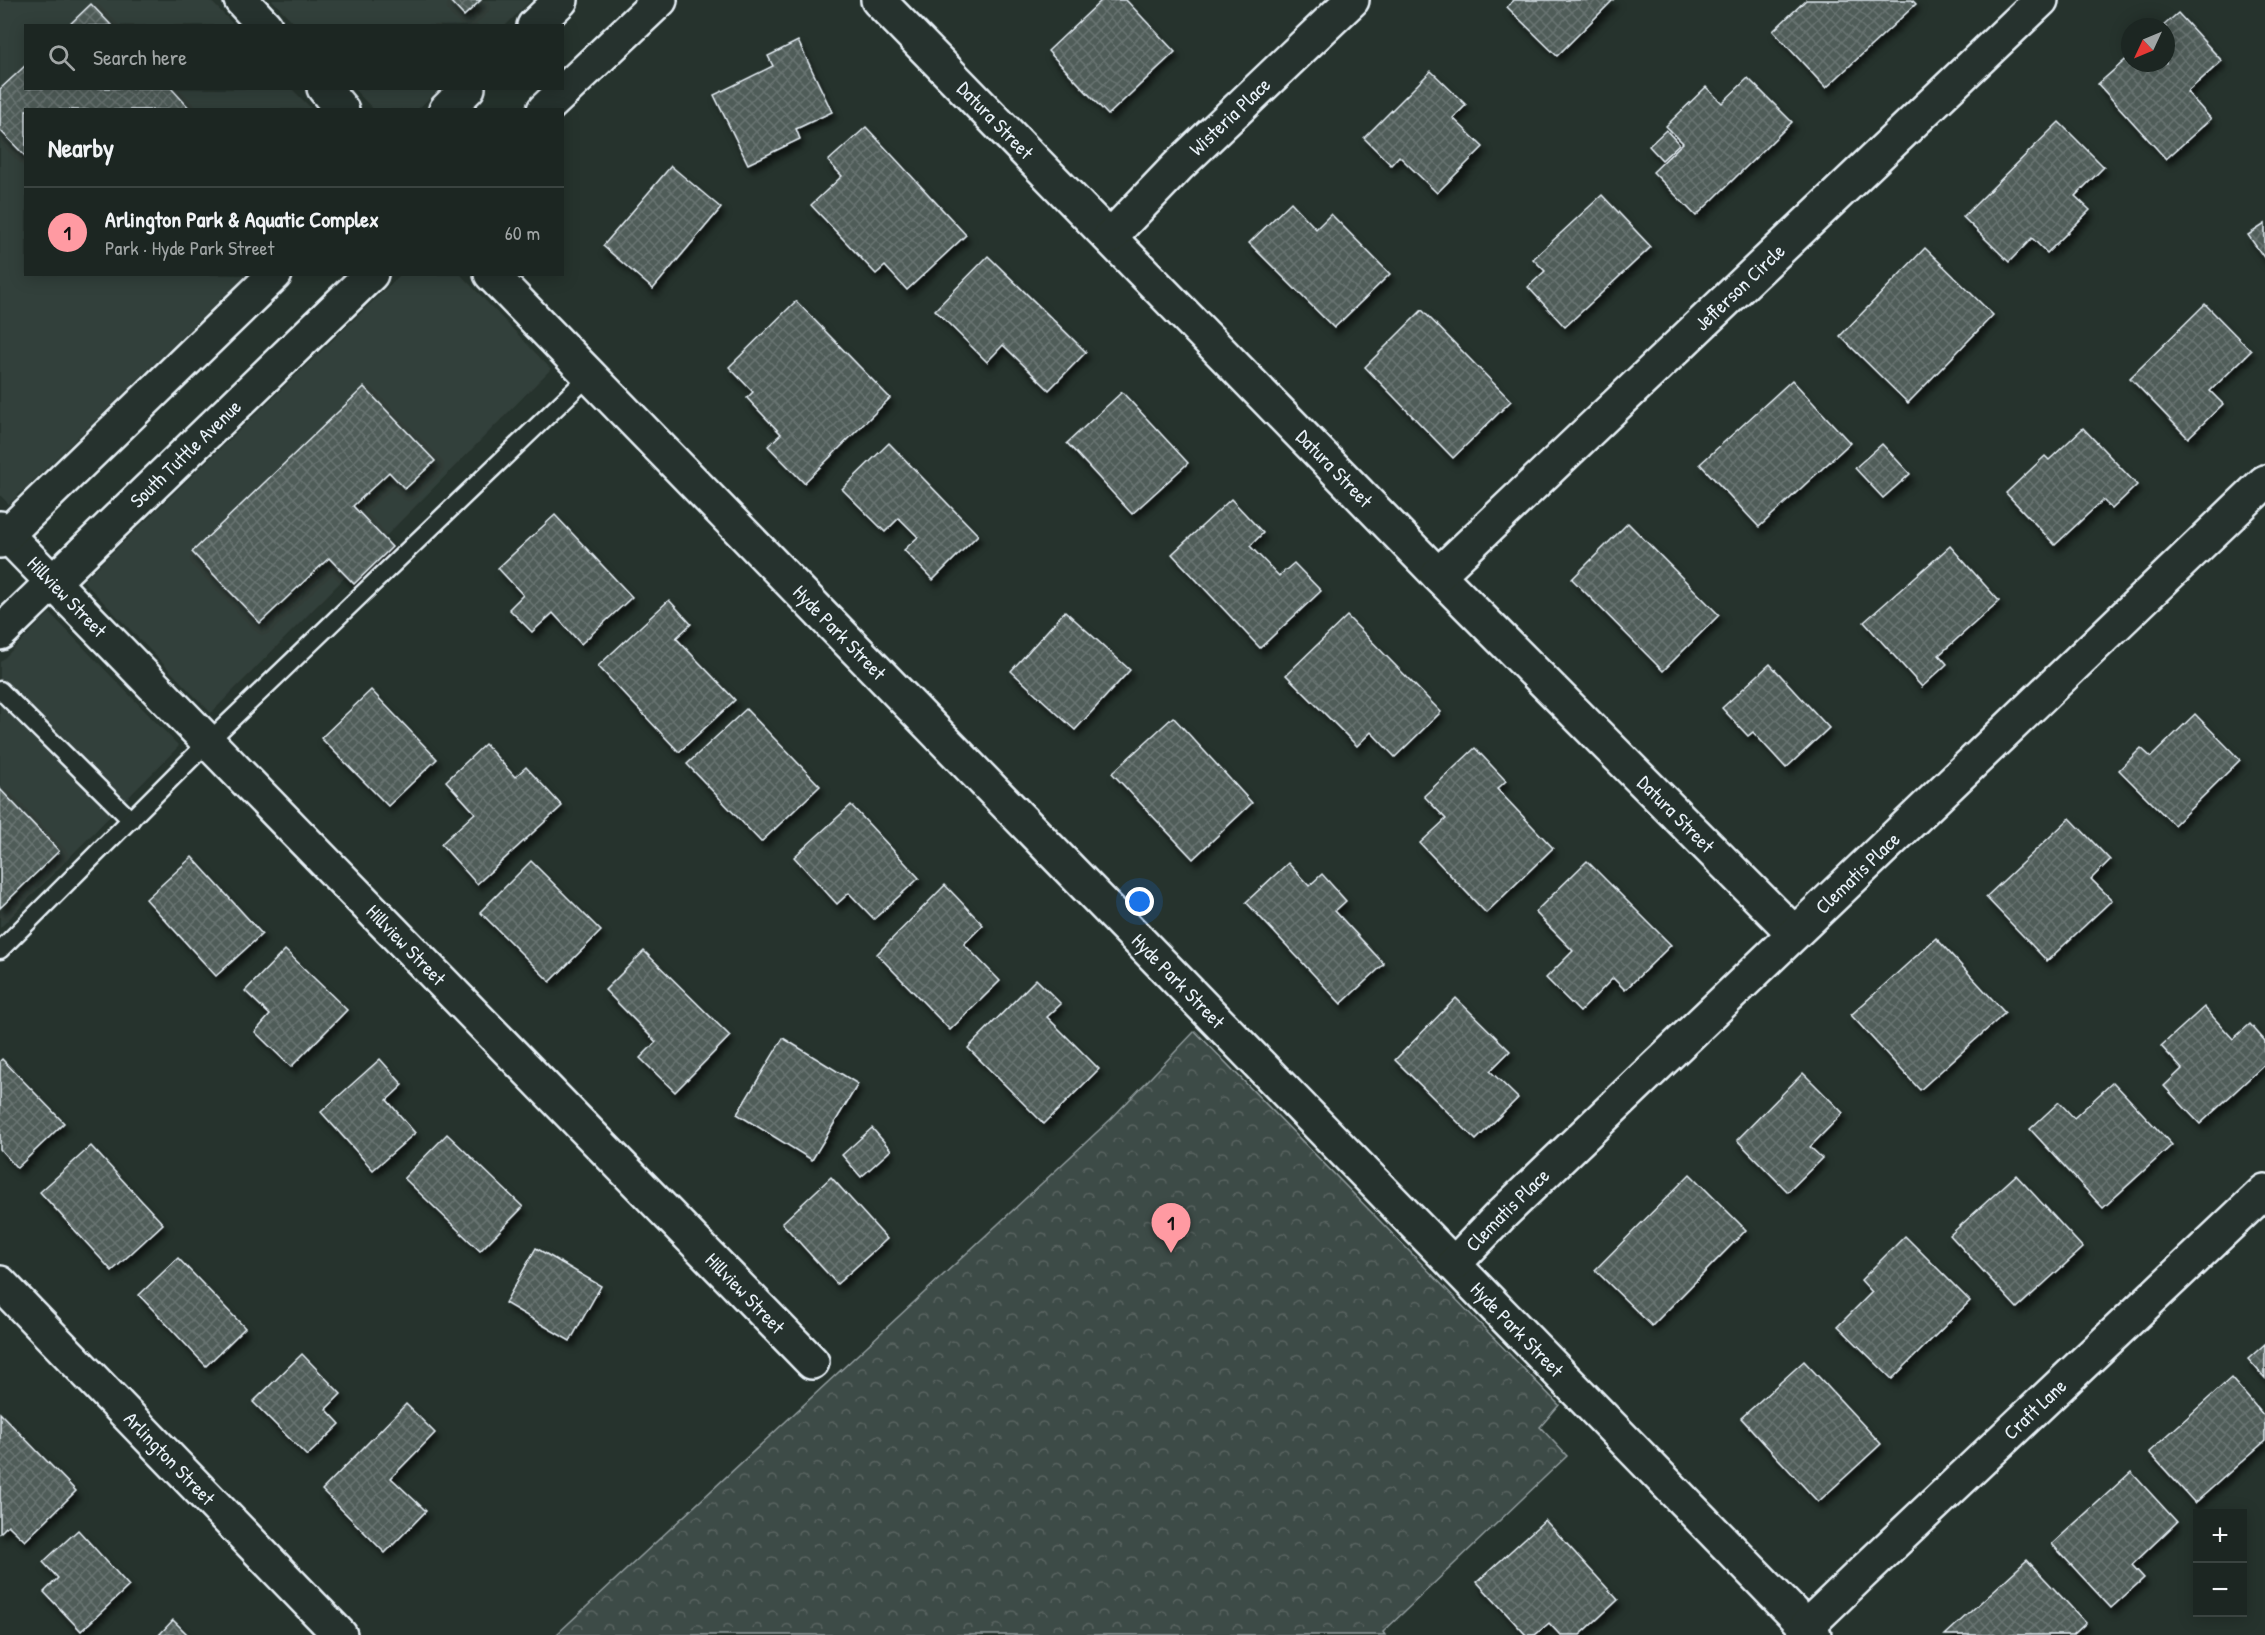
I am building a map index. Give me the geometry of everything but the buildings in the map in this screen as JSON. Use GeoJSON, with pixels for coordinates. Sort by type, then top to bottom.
{"type":"FeatureCollection","features":[{"type":"Feature","properties":{"kind":"street"},"geometry":{"type":"LineString","coordinates":[[241,0],[263,24]]}},
{"type":"Feature","properties":{"kind":"street"},"geometry":{"type":"LineString","coordinates":[[536,24],[561,0]]}},
{"type":"Feature","properties":{"kind":"street"},"geometry":{"type":"LineString","coordinates":[[546,108],[660,0]]}},
{"type":"Feature","properties":{"kind":"street","name":"Datura Street"},"geometry":{"type":"LineString","coordinates":[[878,0],[1438,575],[1794,933]]}},
{"type":"Feature","properties":{"kind":"street","name":"Wisteria Place"},"geometry":{"type":"LineString","coordinates":[[1110,237],[1178,165],[1352,0]]}},
{"type":"Feature","properties":{"kind":"street","name":"Jefferson Circle"},"geometry":{"type":"LineString","coordinates":[[1438,575],[2041,0]]}},
{"type":"Feature","properties":{"kind":"street"},"geometry":{"type":"LineString","coordinates":[[326,90],[340,108]]}},
{"type":"Feature","properties":{"kind":"street"},"geometry":{"type":"LineString","coordinates":[[448,108],[466,90]]}},
{"type":"Feature","properties":{"kind":"street"},"geometry":{"type":"LineString","coordinates":[[2,535],[273,276]]}},
{"type":"Feature","properties":{"kind":"street","name":"South Tuttle Avenue"},"geometry":{"type":"LineString","coordinates":[[0,633],[369,276]]}},
{"type":"Feature","properties":{"kind":"street","name":"Hyde Park Street"},"geometry":{"type":"LineString","coordinates":[[493,276],[1810,1631]]}},
{"type":"Feature","properties":{"kind":"street","name":"Clematis Place"},"geometry":{"type":"LineString","coordinates":[[1454,1264],[1500,1216],[2265,482]]}},
{"type":"Feature","properties":{"kind":"street","name":"Hillview Street"},"geometry":{"type":"LineString","coordinates":[[2,535],[53,583],[812,1362]]}},
{"type":"Feature","properties":{"kind":"street","name":"Craft Lane"},"geometry":{"type":"LineString","coordinates":[[1810,1631],[1862,1573],[2265,1191]]}},
{"type":"Feature","properties":{"kind":"street","name":"Arlington Street"},"geometry":{"type":"LineString","coordinates":[[0,1283],[340,1635]]}},
{"type":"Feature","properties":{"kind":"lane"},"geometry":{"type":"LineString","coordinates":[[0,950],[208,742],[589,376]]}},
{"type":"Feature","properties":{"kind":"lane"},"geometry":{"type":"LineString","coordinates":[[0,690],[131,820]]}},
{"type":"Feature","properties":{"kind":"shaded area"},"geometry":{"type":"Polygon","coordinates":[[[0,0],[210,0],[233,24],[24,24],[24,90],[293,90],[311,108],[24,108],[24,276],[245,276],[9,504],[0,495],[0,0]]]}},
{"type":"Feature","properties":{"kind":"shaded area"},"geometry":{"type":"Polygon","coordinates":[[[272,0],[531,0],[507,24],[295,24],[272,0]]]}},
{"type":"Feature","properties":{"kind":"shaded area"},"geometry":{"type":"Polygon","coordinates":[[[355,90],[438,90],[419,108],[372,108],[355,90]]]}},
{"type":"Feature","properties":{"kind":"shaded area"},"geometry":{"type":"Polygon","coordinates":[[[399,276],[462,276],[551,369],[211,713],[83,581],[399,276]]]}},
{"type":"Feature","properties":{"kind":"shaded area"},"geometry":{"type":"Polygon","coordinates":[[[50,613],[179,746],[0,928],[0,662],[50,613]]]}},
{"type":"Feature","properties":{"kind":"green space"},"geometry":{"type":"Polygon","coordinates":[[[1195,1031],[1559,1405],[1540,1427],[1567,1456],[1383,1632],[1385,1635],[556,1635],[1111,1119],[1195,1031]]]}},
{"type":"Feature","properties":{"kind":"place","name":"Arlington Park & Aquatic Complex"},"geometry":{"type":"Point","coordinates":[1171,1253]}}]}
